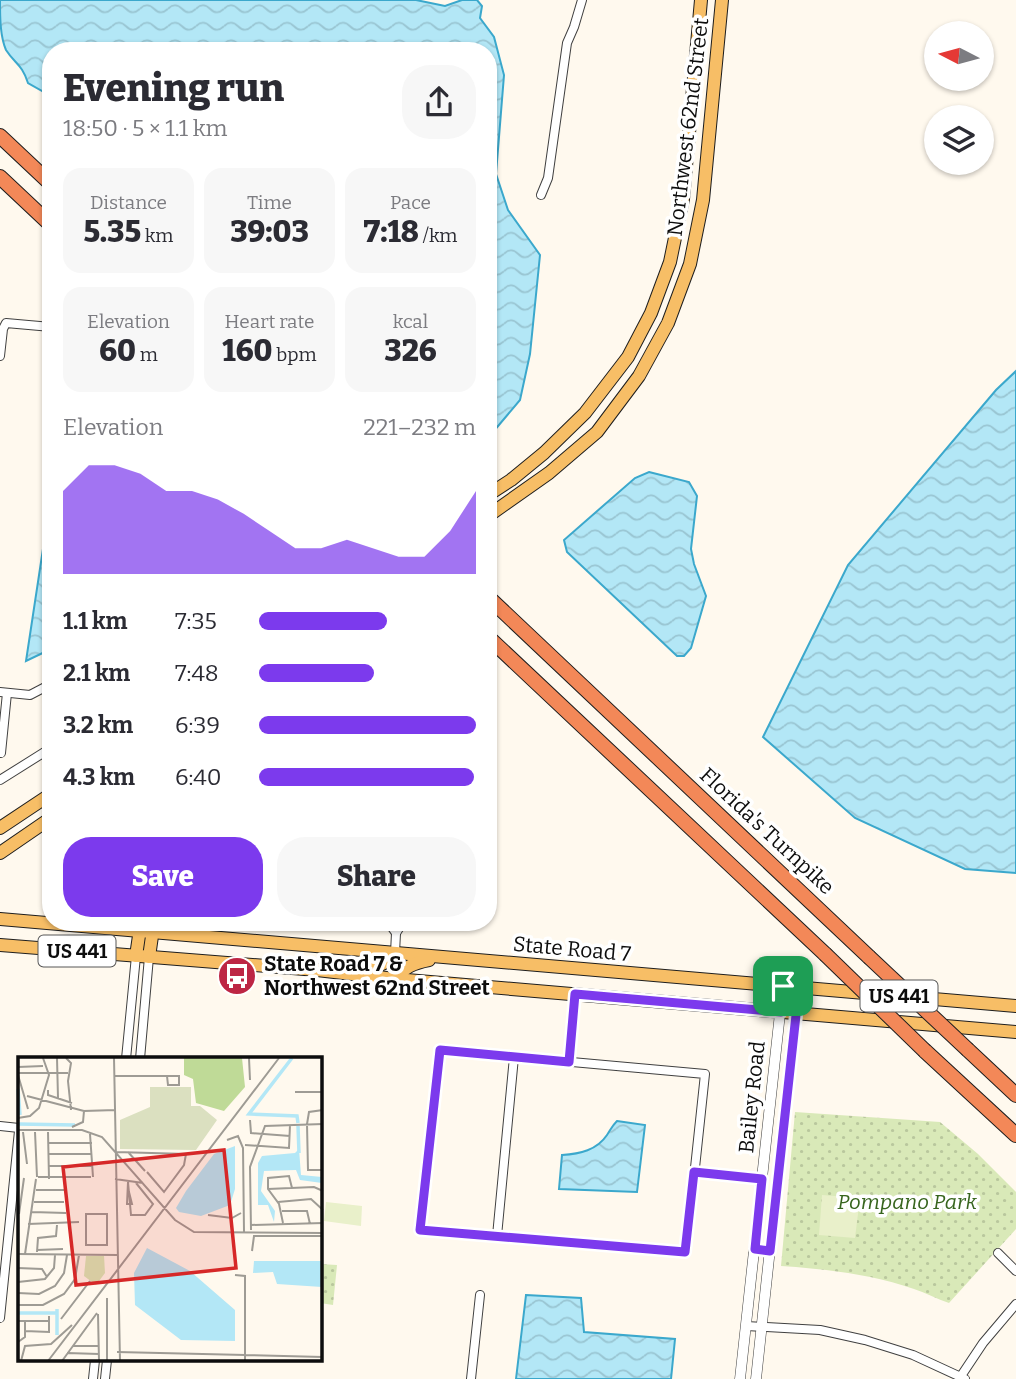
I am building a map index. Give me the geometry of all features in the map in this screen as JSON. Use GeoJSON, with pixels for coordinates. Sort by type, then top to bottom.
{"type":"FeatureCollection","features":[{"type":"Feature","properties":{"kind":"highway"},"geometry":{"type":"LineString","coordinates":[[0,136],[42,176]]}},
{"type":"Feature","properties":{"kind":"highway"},"geometry":{"type":"LineString","coordinates":[[0,177],[42,217]]}},
{"type":"Feature","properties":{"kind":"highway","name":"Florida's Turnpike"},"geometry":{"type":"LineString","coordinates":[[497,606],[1016,1095]]}},
{"type":"Feature","properties":{"kind":"highway"},"geometry":{"type":"LineString","coordinates":[[497,645],[1016,1135]]}},
{"type":"Feature","properties":{"kind":"main road","name":"Northwest 62nd Street"},"geometry":{"type":"LineString","coordinates":[[497,489],[544,453],[584,413],[628,357],[651,313],[670,262],[683,199],[701,0]]}},
{"type":"Feature","properties":{"kind":"main road","name":"Northwest 62nd Street"},"geometry":{"type":"LineString","coordinates":[[497,510],[549,473],[597,432],[639,376],[668,323],[690,264],[703,200],[722,0]]}},
{"type":"Feature","properties":{"kind":"main road"},"geometry":{"type":"LineString","coordinates":[[0,828],[42,800]]}},
{"type":"Feature","properties":{"kind":"main road"},"geometry":{"type":"LineString","coordinates":[[0,853],[42,824]]}},
{"type":"Feature","properties":{"kind":"main road","name":"State Road 7"},"geometry":{"type":"LineString","coordinates":[[0,919],[42,921]]}},
{"type":"Feature","properties":{"kind":"main road"},"geometry":{"type":"LineString","coordinates":[[143,957],[146,931]]}},
{"type":"Feature","properties":{"kind":"main road","name":"State Road 7"},"geometry":{"type":"LineString","coordinates":[[185,931],[395,953],[1016,1006]]}},
{"type":"Feature","properties":{"kind":"main road","name":"US 441"},"geometry":{"type":"LineString","coordinates":[[0,945],[317,970],[1016,1032]]}},
{"type":"Feature","properties":{"kind":"main road"},"geometry":{"type":"LineString","coordinates":[[317,970],[377,967],[395,953]]}},
{"type":"Feature","properties":{"kind":"main road"},"geometry":{"type":"LineString","coordinates":[[395,979],[415,962],[446,957]]}},
{"type":"Feature","properties":{"kind":"street"},"geometry":{"type":"LineString","coordinates":[[541,195],[548,178],[567,43],[582,0]]}},
{"type":"Feature","properties":{"kind":"street"},"geometry":{"type":"LineString","coordinates":[[0,356],[6,323],[42,326]]}},
{"type":"Feature","properties":{"kind":"street"},"geometry":{"type":"LineString","coordinates":[[1,752],[4,692],[30,695],[42,689]]}},
{"type":"Feature","properties":{"kind":"street"},"geometry":{"type":"LineString","coordinates":[[0,780],[42,754]]}},
{"type":"Feature","properties":{"kind":"street"},"geometry":{"type":"LineString","coordinates":[[395,953],[396,933]]}},
{"type":"Feature","properties":{"kind":"street"},"geometry":{"type":"LineString","coordinates":[[125,1057],[143,957]]}},
{"type":"Feature","properties":{"kind":"street"},"geometry":{"type":"LineString","coordinates":[[139,1057],[143,957]]}},
{"type":"Feature","properties":{"kind":"street","name":"Bailey Road"},"geometry":{"type":"LineString","coordinates":[[740,1379],[783,986]]}},
{"type":"Feature","properties":{"kind":"street","name":"Bailey Road"},"geometry":{"type":"LineString","coordinates":[[756,1379],[799,988]]}},
{"type":"Feature","properties":{"kind":"street"},"geometry":{"type":"LineString","coordinates":[[569,1062],[575,994]]}},
{"type":"Feature","properties":{"kind":"street"},"geometry":{"type":"LineString","coordinates":[[129,1024],[142,1030]]}},
{"type":"Feature","properties":{"kind":"street"},"geometry":{"type":"LineString","coordinates":[[440,1050],[569,1062],[705,1074],[685,1252],[420,1230],[440,1050]]}},
{"type":"Feature","properties":{"kind":"street"},"geometry":{"type":"LineString","coordinates":[[497,1236],[514,1057]]}},
{"type":"Feature","properties":{"kind":"street"},"geometry":{"type":"LineString","coordinates":[[0,1126],[18,1129]]}},
{"type":"Feature","properties":{"kind":"street"},"geometry":{"type":"LineString","coordinates":[[0,1318],[18,1139]]}},
{"type":"Feature","properties":{"kind":"street"},"geometry":{"type":"LineString","coordinates":[[694,1172],[762,1179]]}},
{"type":"Feature","properties":{"kind":"street"},"geometry":{"type":"LineString","coordinates":[[755,1249],[770,1251]]}},
{"type":"Feature","properties":{"kind":"street"},"geometry":{"type":"LineString","coordinates":[[998,1254],[1016,1271]]}},
{"type":"Feature","properties":{"kind":"street"},"geometry":{"type":"LineString","coordinates":[[471,1379],[480,1295]]}},
{"type":"Feature","properties":{"kind":"street"},"geometry":{"type":"LineString","coordinates":[[746,1326],[820,1330],[864,1340],[913,1355],[963,1378],[983,1343],[1016,1304]]}},
{"type":"Feature","properties":{"kind":"street"},"geometry":{"type":"LineString","coordinates":[[93,1375],[105,1376]]}},
{"type":"Feature","properties":{"kind":"green space","name":"Pompano Park"},"geometry":{"type":"Polygon","coordinates":[[[795,1112],[940,1122],[978,1154],[1016,1192],[1016,1229],[949,1303],[914,1289],[865,1276],[781,1266],[795,1112]]]}},
{"type":"Feature","properties":{"kind":"green space"},"geometry":{"type":"Polygon","coordinates":[[[822,1195],[860,1198],[855,1238],[819,1235],[822,1195]]]}},
{"type":"Feature","properties":{"kind":"green space"},"geometry":{"type":"Polygon","coordinates":[[[326,1202],[362,1206],[361,1226],[324,1221],[326,1202]]]}},
{"type":"Feature","properties":{"kind":"green space"},"geometry":{"type":"Polygon","coordinates":[[[322,1264],[337,1265],[333,1305],[322,1303],[322,1264]]]}},
{"type":"Feature","properties":{"kind":"water"},"geometry":{"type":"Polygon","coordinates":[[[0,0],[416,0],[445,6],[462,0],[477,0],[482,6],[480,18],[495,42],[42,42],[42,91],[28,83],[21,68],[6,50],[0,20],[0,0]]]}},
{"type":"Feature","properties":{"kind":"water"},"geometry":{"type":"Polygon","coordinates":[[[497,48],[504,75],[497,162],[497,48]]]}},
{"type":"Feature","properties":{"kind":"water"},"geometry":{"type":"Polygon","coordinates":[[[497,177],[508,210],[540,255],[530,354],[520,400],[497,427],[497,177]]]}},
{"type":"Feature","properties":{"kind":"water"},"geometry":{"type":"Polygon","coordinates":[[[1016,371],[1016,873],[965,869],[855,818],[763,737],[848,565],[996,390],[1016,371]]]}},
{"type":"Feature","properties":{"kind":"water"},"geometry":{"type":"Polygon","coordinates":[[[649,472],[689,482],[697,496],[691,549],[706,596],[691,648],[684,656],[677,656],[567,552],[564,540],[635,478],[649,472]]]}},
{"type":"Feature","properties":{"kind":"water"},"geometry":{"type":"Polygon","coordinates":[[[42,555],[42,653],[26,661],[42,555]]]}},
{"type":"Feature","properties":{"kind":"water"},"geometry":{"type":"Polygon","coordinates":[[[617,1121],[645,1125],[637,1192],[559,1189],[562,1155],[593,1148],[603,1140],[617,1121]]]}},
{"type":"Feature","properties":{"kind":"water"},"geometry":{"type":"Polygon","coordinates":[[[526,1295],[581,1298],[584,1332],[675,1339],[671,1379],[516,1379],[526,1295]]]}},
{"type":"Feature","properties":{"kind":"place","name":"State Road 7 & Northwest 62nd Street"},"geometry":{"type":"Point","coordinates":[237,976]}},
{"type":"Feature","properties":{"kind":"route"},"geometry":{"type":"LineString","coordinates":[[783,986],[799,988],[770,1251],[755,1249],[762,1179],[694,1172],[685,1252],[420,1230],[440,1050],[569,1062],[575,994],[781,1012],[783,986]]}}]}
